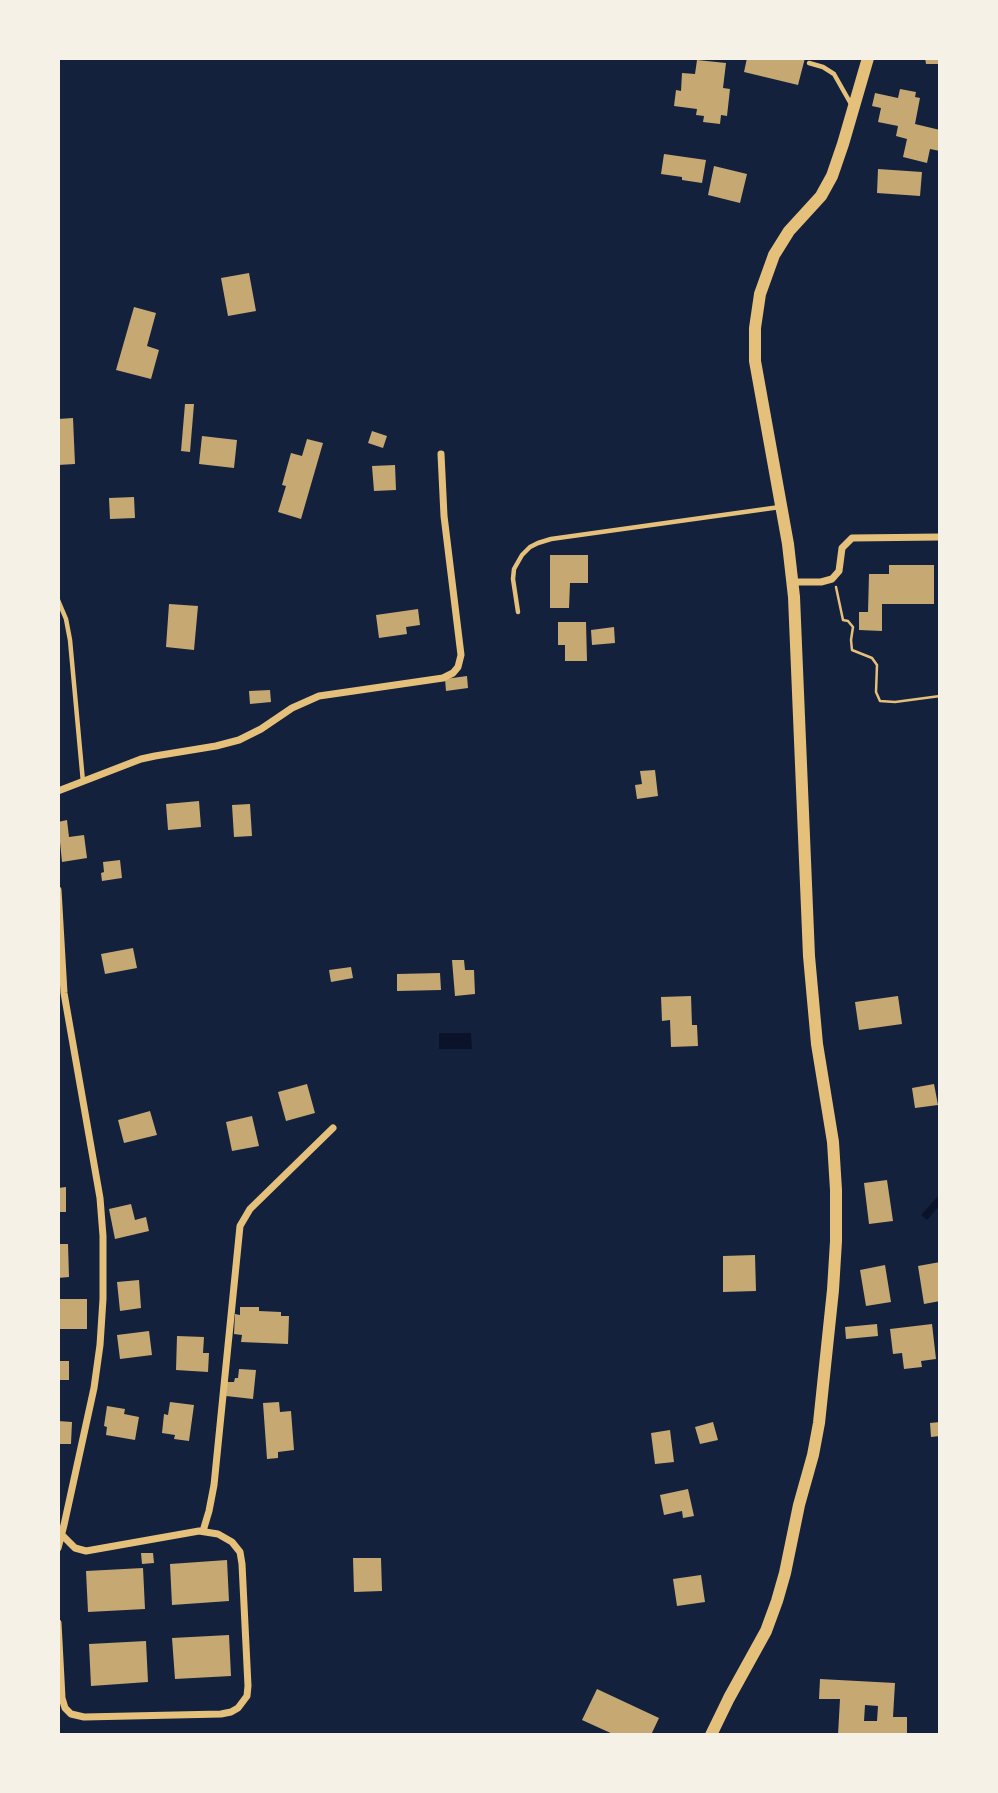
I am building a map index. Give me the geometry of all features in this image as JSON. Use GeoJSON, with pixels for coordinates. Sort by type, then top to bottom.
{"type":"FeatureCollection","features":[{"type":"Feature","properties":{"kind":"main road"},"geometry":{"type":"LineString","coordinates":[[711,1735],[766,1631],[783,1583],[820,1423],[836,1241],[835,1169],[810,981],[793,582],[755,361],[754,337],[757,311],[768,269],[779,245],[821,196],[832,177],[867,58]]}},
{"type":"Feature","properties":{"kind":"street"},"geometry":{"type":"LineString","coordinates":[[58,792],[147,758],[239,740],[312,699],[451,676],[456,671],[461,654],[444,516],[441,454]]}},
{"type":"Feature","properties":{"kind":"street"},"geometry":{"type":"LineString","coordinates":[[793,582],[825,581],[834,577],[839,570],[842,548],[852,538],[940,537]]}},
{"type":"Feature","properties":{"kind":"street"},"geometry":{"type":"LineString","coordinates":[[58,890],[64,993],[98,1181],[103,1236],[103,1309],[99,1359],[58,1548]]}},
{"type":"Feature","properties":{"kind":"street"},"geometry":{"type":"LineString","coordinates":[[203,1531],[214,1485],[240,1226],[250,1209],[333,1128]]}},
{"type":"Feature","properties":{"kind":"street"},"geometry":{"type":"LineString","coordinates":[[58,1623],[62,1699],[71,1714],[84,1717],[222,1714],[238,1708],[247,1696],[242,1559],[229,1539],[203,1531],[86,1551],[75,1548],[62,1535]]}},
{"type":"Feature","properties":{"kind":"lane"},"geometry":{"type":"LineString","coordinates":[[809,63],[823,67],[834,75],[853,108]]}},
{"type":"Feature","properties":{"kind":"lane"},"geometry":{"type":"LineString","coordinates":[[518,612],[514,569],[522,555],[534,544],[551,539],[781,507]]}},
{"type":"Feature","properties":{"kind":"lane"},"geometry":{"type":"LineString","coordinates":[[58,600],[66,619],[70,640],[83,783]]}},
{"type":"Feature","properties":{"kind":"path"},"geometry":{"type":"LineString","coordinates":[[834,577],[843,620],[853,627],[852,650],[872,658],[877,665],[876,692],[880,701],[895,702],[940,696]]}},
{"type":"Feature","properties":{"kind":"water"},"geometry":{"type":"Polygon","coordinates":[[[439,1033],[471,1033],[472,1049],[439,1049],[439,1033]]]}},
{"type":"Feature","properties":{"kind":"water"},"geometry":{"type":"Polygon","coordinates":[[[939,1195],[940,1205],[927,1220],[921,1215],[939,1195]]]}},
{"type":"Feature","properties":{"kind":"building"},"geometry":{"type":"Polygon","coordinates":[[[747,58],[805,58],[798,85],[744,72],[747,58]]]}},
{"type":"Feature","properties":{"kind":"building"},"geometry":{"type":"Polygon","coordinates":[[[925,58],[940,58],[940,64],[926,64],[925,58]]]}},
{"type":"Feature","properties":{"kind":"building"},"geometry":{"type":"Polygon","coordinates":[[[697,60],[726,63],[723,88],[730,89],[727,116],[721,115],[720,124],[703,122],[704,116],[696,115],[697,109],[674,106],[676,90],[681,91],[682,73],[695,74],[697,60]]]}},
{"type":"Feature","properties":{"kind":"building"},"geometry":{"type":"Polygon","coordinates":[[[900,89],[916,92],[915,97],[920,98],[915,124],[940,130],[940,151],[930,149],[927,163],[903,157],[907,139],[896,136],[898,126],[878,122],[881,108],[872,106],[875,93],[898,98],[900,89]]]}},
{"type":"Feature","properties":{"kind":"building"},"geometry":{"type":"Polygon","coordinates":[[[664,154],[706,160],[702,183],[661,174],[664,154]]]}},
{"type":"Feature","properties":{"kind":"building"},"geometry":{"type":"Polygon","coordinates":[[[714,166],[747,174],[740,203],[708,195],[714,166]]]}},
{"type":"Feature","properties":{"kind":"building"},"geometry":{"type":"Polygon","coordinates":[[[878,169],[922,172],[920,196],[877,193],[878,169]]]}},
{"type":"Feature","properties":{"kind":"building"},"geometry":{"type":"Polygon","coordinates":[[[249,273],[256,311],[228,316],[221,278],[249,273]]]}},
{"type":"Feature","properties":{"kind":"building"},"geometry":{"type":"Polygon","coordinates":[[[134,307],[156,313],[147,346],[159,350],[151,379],[116,370],[134,307]]]}},
{"type":"Feature","properties":{"kind":"building"},"geometry":{"type":"Polygon","coordinates":[[[185,404],[194,404],[190,452],[181,451],[185,404]]]}},
{"type":"Feature","properties":{"kind":"building"},"geometry":{"type":"Polygon","coordinates":[[[73,418],[75,464],[58,465],[58,419],[73,418]]]}},
{"type":"Feature","properties":{"kind":"building"},"geometry":{"type":"Polygon","coordinates":[[[372,431],[387,436],[383,448],[368,443],[372,431]]]}},
{"type":"Feature","properties":{"kind":"building"},"geometry":{"type":"Polygon","coordinates":[[[202,436],[237,440],[234,468],[199,464],[202,436]]]}},
{"type":"Feature","properties":{"kind":"building"},"geometry":{"type":"Polygon","coordinates":[[[307,439],[323,443],[301,519],[278,512],[286,486],[282,485],[291,453],[302,456],[307,439]]]}},
{"type":"Feature","properties":{"kind":"building"},"geometry":{"type":"Polygon","coordinates":[[[395,465],[396,490],[374,491],[372,466],[395,465]]]}},
{"type":"Feature","properties":{"kind":"building"},"geometry":{"type":"Polygon","coordinates":[[[134,497],[135,518],[110,519],[109,498],[134,497]]]}},
{"type":"Feature","properties":{"kind":"building"},"geometry":{"type":"Polygon","coordinates":[[[550,555],[588,555],[588,583],[570,583],[569,608],[550,608],[550,555]]]}},
{"type":"Feature","properties":{"kind":"building"},"geometry":{"type":"Polygon","coordinates":[[[889,565],[934,565],[934,604],[882,604],[882,631],[859,630],[859,612],[868,612],[869,574],[889,574],[889,565]]]}},
{"type":"Feature","properties":{"kind":"building"},"geometry":{"type":"Polygon","coordinates":[[[169,604],[198,606],[194,650],[166,647],[169,604]]]}},
{"type":"Feature","properties":{"kind":"building"},"geometry":{"type":"Polygon","coordinates":[[[418,609],[420,625],[406,627],[407,634],[379,638],[376,615],[418,609]]]}},
{"type":"Feature","properties":{"kind":"building"},"geometry":{"type":"Polygon","coordinates":[[[558,622],[586,622],[587,661],[565,661],[565,645],[558,645],[558,622]]]}},
{"type":"Feature","properties":{"kind":"building"},"geometry":{"type":"Polygon","coordinates":[[[614,627],[615,643],[592,645],[591,630],[614,627]]]}},
{"type":"Feature","properties":{"kind":"building"},"geometry":{"type":"Polygon","coordinates":[[[467,676],[468,688],[446,691],[445,679],[467,676]]]}},
{"type":"Feature","properties":{"kind":"building"},"geometry":{"type":"Polygon","coordinates":[[[270,690],[271,702],[250,704],[249,691],[270,690]]]}},
{"type":"Feature","properties":{"kind":"building"},"geometry":{"type":"Polygon","coordinates":[[[655,770],[658,796],[637,799],[635,785],[642,784],[640,771],[655,770]]]}},
{"type":"Feature","properties":{"kind":"building"},"geometry":{"type":"Polygon","coordinates":[[[199,801],[201,827],[168,830],[166,804],[199,801]]]}},
{"type":"Feature","properties":{"kind":"building"},"geometry":{"type":"Polygon","coordinates":[[[250,804],[252,836],[234,837],[232,805],[250,804]]]}},
{"type":"Feature","properties":{"kind":"building"},"geometry":{"type":"Polygon","coordinates":[[[67,820],[69,837],[84,835],[87,858],[62,862],[58,822],[67,820]]]}},
{"type":"Feature","properties":{"kind":"building"},"geometry":{"type":"Polygon","coordinates":[[[120,860],[122,878],[102,881],[103,862],[120,860]]]}},
{"type":"Feature","properties":{"kind":"building"},"geometry":{"type":"Polygon","coordinates":[[[133,948],[137,968],[105,974],[101,954],[133,948]]]}},
{"type":"Feature","properties":{"kind":"building"},"geometry":{"type":"Polygon","coordinates":[[[452,960],[464,960],[465,970],[474,970],[475,994],[455,996],[452,960]]]}},
{"type":"Feature","properties":{"kind":"building"},"geometry":{"type":"Polygon","coordinates":[[[351,967],[353,978],[331,982],[329,970],[351,967]]]}},
{"type":"Feature","properties":{"kind":"building"},"geometry":{"type":"Polygon","coordinates":[[[440,973],[441,990],[397,991],[397,974],[440,973]]]}},
{"type":"Feature","properties":{"kind":"building"},"geometry":{"type":"Polygon","coordinates":[[[691,996],[692,1025],[697,1025],[698,1046],[671,1047],[670,1020],[662,1021],[661,997],[691,996]]]}},
{"type":"Feature","properties":{"kind":"building"},"geometry":{"type":"Polygon","coordinates":[[[898,996],[902,1024],[859,1030],[855,1002],[898,996]]]}},
{"type":"Feature","properties":{"kind":"building"},"geometry":{"type":"Polygon","coordinates":[[[307,1084],[315,1113],[286,1121],[278,1092],[307,1084]]]}},
{"type":"Feature","properties":{"kind":"building"},"geometry":{"type":"Polygon","coordinates":[[[934,1084],[938,1105],[915,1108],[912,1088],[934,1084]]]}},
{"type":"Feature","properties":{"kind":"building"},"geometry":{"type":"Polygon","coordinates":[[[150,1111],[157,1135],[124,1143],[118,1120],[150,1111]]]}},
{"type":"Feature","properties":{"kind":"building"},"geometry":{"type":"Polygon","coordinates":[[[252,1116],[259,1146],[232,1151],[226,1122],[252,1116]]]}},
{"type":"Feature","properties":{"kind":"building"},"geometry":{"type":"Polygon","coordinates":[[[887,1180],[893,1221],[869,1224],[864,1183],[887,1180]]]}},
{"type":"Feature","properties":{"kind":"building"},"geometry":{"type":"Polygon","coordinates":[[[66,1187],[66,1212],[58,1212],[58,1188],[66,1187]]]}},
{"type":"Feature","properties":{"kind":"building"},"geometry":{"type":"Polygon","coordinates":[[[131,1204],[135,1220],[146,1217],[149,1231],[115,1239],[109,1209],[131,1204]]]}},
{"type":"Feature","properties":{"kind":"building"},"geometry":{"type":"Polygon","coordinates":[[[58,1244],[68,1244],[69,1277],[58,1278],[58,1244]]]}},
{"type":"Feature","properties":{"kind":"building"},"geometry":{"type":"Polygon","coordinates":[[[755,1255],[756,1291],[723,1292],[723,1256],[755,1255]]]}},
{"type":"Feature","properties":{"kind":"building"},"geometry":{"type":"Polygon","coordinates":[[[940,1262],[940,1301],[924,1304],[918,1266],[940,1262]]]}},
{"type":"Feature","properties":{"kind":"building"},"geometry":{"type":"Polygon","coordinates":[[[885,1265],[891,1302],[866,1306],[860,1270],[885,1265]]]}},
{"type":"Feature","properties":{"kind":"building"},"geometry":{"type":"Polygon","coordinates":[[[139,1280],[141,1308],[120,1311],[117,1282],[139,1280]]]}},
{"type":"Feature","properties":{"kind":"building"},"geometry":{"type":"Polygon","coordinates":[[[60,1299],[87,1299],[87,1329],[60,1329],[60,1299]]]}},
{"type":"Feature","properties":{"kind":"building"},"geometry":{"type":"Polygon","coordinates":[[[240,1307],[259,1307],[259,1311],[281,1312],[281,1316],[289,1316],[288,1344],[241,1342],[242,1335],[234,1334],[235,1314],[240,1315],[240,1307]]]}},
{"type":"Feature","properties":{"kind":"building"},"geometry":{"type":"Polygon","coordinates":[[[877,1324],[878,1336],[846,1339],[845,1327],[877,1324]]]}},
{"type":"Feature","properties":{"kind":"building"},"geometry":{"type":"Polygon","coordinates":[[[932,1324],[936,1359],[921,1361],[922,1367],[904,1369],[902,1353],[893,1354],[890,1329],[932,1324]]]}},
{"type":"Feature","properties":{"kind":"building"},"geometry":{"type":"Polygon","coordinates":[[[149,1331],[152,1355],[120,1359],[117,1335],[149,1331]]]}},
{"type":"Feature","properties":{"kind":"building"},"geometry":{"type":"Polygon","coordinates":[[[177,1336],[204,1337],[203,1353],[209,1353],[208,1372],[176,1370],[177,1336]]]}},
{"type":"Feature","properties":{"kind":"building"},"geometry":{"type":"Polygon","coordinates":[[[58,1361],[69,1361],[69,1380],[58,1380],[58,1361]]]}},
{"type":"Feature","properties":{"kind":"building"},"geometry":{"type":"Polygon","coordinates":[[[239,1369],[256,1370],[253,1399],[226,1396],[227,1382],[234,1382],[235,1378],[238,1378],[239,1369]]]}},
{"type":"Feature","properties":{"kind":"building"},"geometry":{"type":"Polygon","coordinates":[[[170,1402],[194,1405],[189,1441],[174,1439],[175,1435],[162,1433],[164,1414],[168,1415],[170,1402]]]}},
{"type":"Feature","properties":{"kind":"building"},"geometry":{"type":"Polygon","coordinates":[[[279,1402],[280,1412],[291,1411],[294,1450],[278,1452],[278,1458],[267,1459],[263,1403],[279,1402]]]}},
{"type":"Feature","properties":{"kind":"building"},"geometry":{"type":"Polygon","coordinates":[[[107,1406],[125,1409],[124,1414],[139,1417],[135,1440],[106,1435],[107,1427],[104,1426],[107,1406]]]}},
{"type":"Feature","properties":{"kind":"building"},"geometry":{"type":"Polygon","coordinates":[[[58,1421],[72,1422],[71,1444],[58,1444],[58,1421]]]}},
{"type":"Feature","properties":{"kind":"building"},"geometry":{"type":"Polygon","coordinates":[[[713,1422],[718,1440],[700,1444],[695,1427],[713,1422]]]}},
{"type":"Feature","properties":{"kind":"building"},"geometry":{"type":"Polygon","coordinates":[[[940,1422],[940,1436],[931,1437],[930,1423],[940,1422]]]}},
{"type":"Feature","properties":{"kind":"building"},"geometry":{"type":"Polygon","coordinates":[[[670,1430],[674,1462],[655,1464],[651,1433],[670,1430]]]}},
{"type":"Feature","properties":{"kind":"building"},"geometry":{"type":"Polygon","coordinates":[[[688,1489],[694,1516],[683,1518],[682,1511],[664,1515],[660,1495],[688,1489]]]}},
{"type":"Feature","properties":{"kind":"building"},"geometry":{"type":"Polygon","coordinates":[[[141,1553],[153,1553],[154,1563],[142,1564],[141,1553]]]}},
{"type":"Feature","properties":{"kind":"building"},"geometry":{"type":"Polygon","coordinates":[[[353,1558],[381,1558],[382,1591],[354,1592],[353,1558]]]}},
{"type":"Feature","properties":{"kind":"building"},"geometry":{"type":"Polygon","coordinates":[[[227,1560],[229,1601],[172,1605],[170,1564],[227,1560]]]}},
{"type":"Feature","properties":{"kind":"building"},"geometry":{"type":"Polygon","coordinates":[[[143,1568],[145,1609],[88,1612],[86,1571],[143,1568]]]}},
{"type":"Feature","properties":{"kind":"building"},"geometry":{"type":"Polygon","coordinates":[[[701,1575],[705,1602],[677,1606],[673,1579],[701,1575]]]}},
{"type":"Feature","properties":{"kind":"building"},"geometry":{"type":"Polygon","coordinates":[[[229,1635],[231,1676],[175,1679],[172,1638],[229,1635]]]}},
{"type":"Feature","properties":{"kind":"building"},"geometry":{"type":"Polygon","coordinates":[[[146,1641],[148,1682],[91,1686],[89,1644],[146,1641]]]}},
{"type":"Feature","properties":{"kind":"building"},"geometry":{"type":"Polygon","coordinates":[[[820,1679],[895,1683],[893,1717],[907,1717],[907,1735],[838,1735],[840,1699],[819,1699],[820,1679]],[[865,1705],[864,1721],[877,1721],[878,1706],[865,1705]]]}},
{"type":"Feature","properties":{"kind":"building"},"geometry":{"type":"Polygon","coordinates":[[[597,1689],[659,1718],[651,1735],[615,1735],[582,1720],[597,1689]]]}}]}
